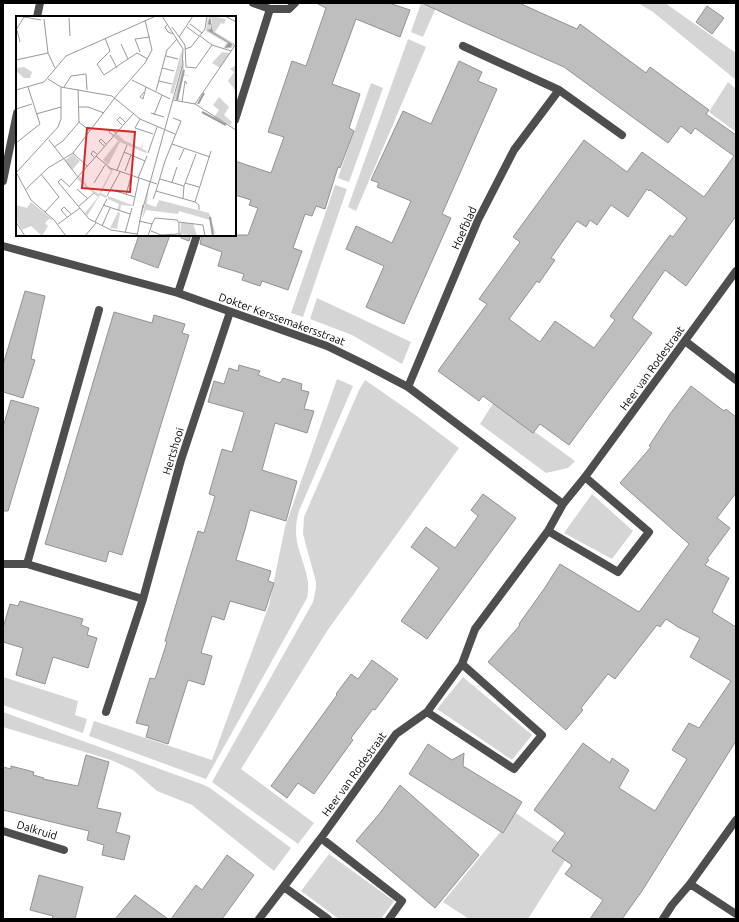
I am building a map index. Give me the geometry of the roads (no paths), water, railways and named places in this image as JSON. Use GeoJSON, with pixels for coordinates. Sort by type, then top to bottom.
{"type":"FeatureCollection","features":[{"type":"Feature","properties":{"kind":"street"},"geometry":{"type":"LineString","coordinates":[[37,16],[40,3]]}},
{"type":"Feature","properties":{"kind":"street"},"geometry":{"type":"LineString","coordinates":[[253,3],[270,8],[289,9],[295,3]]}},
{"type":"Feature","properties":{"kind":"street"},"geometry":{"type":"LineString","coordinates":[[236,117],[270,8]]}},
{"type":"Feature","properties":{"kind":"street"},"geometry":{"type":"LineString","coordinates":[[464,46],[559,90],[622,135]]}},
{"type":"Feature","properties":{"kind":"street","name":"Hoefblad"},"geometry":{"type":"LineString","coordinates":[[408,387],[478,220],[514,150],[559,90]]}},
{"type":"Feature","properties":{"kind":"street"},"geometry":{"type":"LineString","coordinates":[[3,181],[16,118]]}},
{"type":"Feature","properties":{"kind":"street"},"geometry":{"type":"LineString","coordinates":[[178,293],[197,236]]}},
{"type":"Feature","properties":{"kind":"street","name":"Dokter Kerssemakersstraat"},"geometry":{"type":"LineString","coordinates":[[3,246],[178,293],[327,346],[408,387],[563,504]]}},
{"type":"Feature","properties":{"kind":"street","name":"Heer van Rodestraat"},"geometry":{"type":"LineString","coordinates":[[259,919],[321,838],[396,734],[427,712],[462,664],[475,629],[548,531],[563,504],[585,477],[736,271]]}},
{"type":"Feature","properties":{"kind":"street"},"geometry":{"type":"LineString","coordinates":[[27,564],[99,310]]}},
{"type":"Feature","properties":{"kind":"street","name":"Hertshooi"},"geometry":{"type":"LineString","coordinates":[[106,712],[143,598],[181,460],[230,312]]}},
{"type":"Feature","properties":{"kind":"street"},"geometry":{"type":"LineString","coordinates":[[685,340],[736,380]]}},
{"type":"Feature","properties":{"kind":"street"},"geometry":{"type":"LineString","coordinates":[[548,531],[618,572],[649,532],[585,477]]}},
{"type":"Feature","properties":{"kind":"street"},"geometry":{"type":"LineString","coordinates":[[3,564],[27,564],[143,598]]}},
{"type":"Feature","properties":{"kind":"street"},"geometry":{"type":"LineString","coordinates":[[427,712],[514,769],[542,735],[462,664]]}},
{"type":"Feature","properties":{"kind":"street"},"geometry":{"type":"LineString","coordinates":[[663,919],[736,820]]}},
{"type":"Feature","properties":{"kind":"street","name":"Dalkruid"},"geometry":{"type":"LineString","coordinates":[[3,832],[64,850]]}},
{"type":"Feature","properties":{"kind":"street"},"geometry":{"type":"LineString","coordinates":[[321,838],[402,901],[389,919]]}},
{"type":"Feature","properties":{"kind":"street"},"geometry":{"type":"LineString","coordinates":[[690,884],[736,914]]}},
{"type":"Feature","properties":{"kind":"street"},"geometry":{"type":"LineString","coordinates":[[284,887],[328,919]]}}]}
